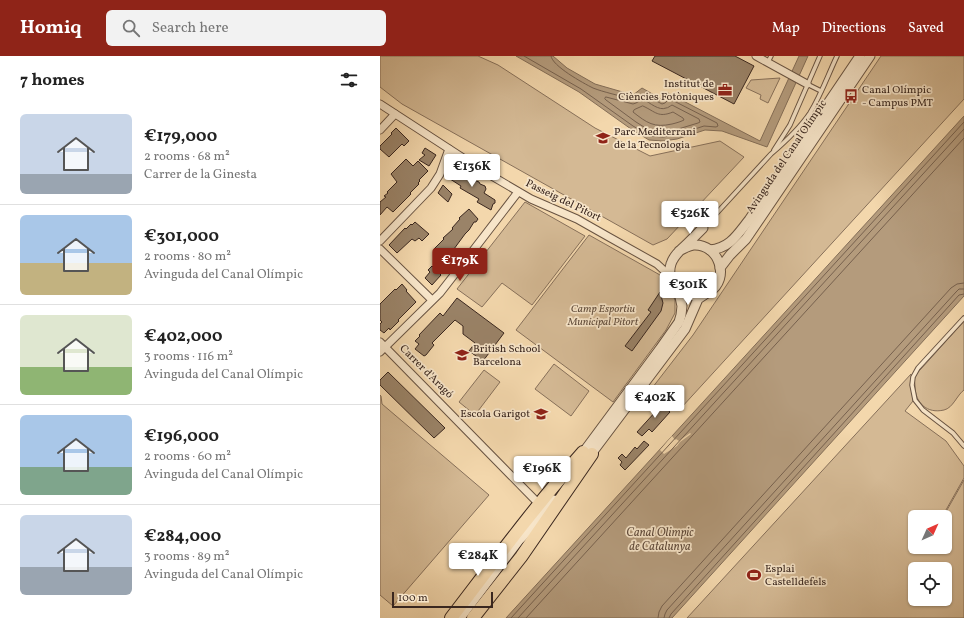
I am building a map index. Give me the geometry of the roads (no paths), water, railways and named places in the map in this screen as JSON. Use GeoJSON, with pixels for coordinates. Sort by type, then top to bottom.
{"type":"FeatureCollection","features":[{"type":"Feature","properties":{"kind":"highway"},"geometry":{"type":"LineString","coordinates":[[451,618],[522,524],[564,474],[587,453]]}},
{"type":"Feature","properties":{"kind":"highway"},"geometry":{"type":"LineString","coordinates":[[473,618],[521,557],[587,453]]}},
{"type":"Feature","properties":{"kind":"street"},"geometry":{"type":"LineString","coordinates":[[756,56],[769,59],[786,72],[805,82]]}},
{"type":"Feature","properties":{"kind":"street","name":"Avinguda del Canal Olímpic"},"geometry":{"type":"LineString","coordinates":[[707,248],[718,249],[724,247],[736,238],[860,56]]}},
{"type":"Feature","properties":{"kind":"street","name":"Avinguda del Canal Olímpic"},"geometry":{"type":"LineString","coordinates":[[720,268],[746,238],[870,56]]}},
{"type":"Feature","properties":{"kind":"street","name":"Passeig del Pitort"},"geometry":{"type":"LineString","coordinates":[[380,104],[518,192],[577,220],[657,264],[671,277]]}},
{"type":"Feature","properties":{"kind":"street"},"geometry":{"type":"LineString","coordinates":[[380,130],[395,114]]}},
{"type":"Feature","properties":{"kind":"street"},"geometry":{"type":"LineString","coordinates":[[380,241],[431,188],[440,174],[449,149]]}},
{"type":"Feature","properties":{"kind":"street"},"geometry":{"type":"LineString","coordinates":[[382,347],[440,293],[518,192]]}},
{"type":"Feature","properties":{"kind":"street"},"geometry":{"type":"LineString","coordinates":[[587,453],[685,329],[698,299],[712,290],[719,279],[721,271],[718,260],[699,239],[703,228]]}},
{"type":"Feature","properties":{"kind":"street"},"geometry":{"type":"LineString","coordinates":[[703,228],[679,251],[672,260],[670,272],[674,283],[684,293],[690,296],[704,295]]}},
{"type":"Feature","properties":{"kind":"street"},"geometry":{"type":"LineString","coordinates":[[679,251],[694,245],[707,248]]}},
{"type":"Feature","properties":{"kind":"street"},"geometry":{"type":"LineString","coordinates":[[380,249],[432,300]]}},
{"type":"Feature","properties":{"kind":"street"},"geometry":{"type":"LineString","coordinates":[[657,264],[664,264],[672,260]]}},
{"type":"Feature","properties":{"kind":"street"},"geometry":{"type":"LineString","coordinates":[[460,618],[512,548],[545,512],[679,322],[682,306],[678,288]]}},
{"type":"Feature","properties":{"kind":"street","name":"Carrer d'Aragó"},"geometry":{"type":"LineString","coordinates":[[382,347],[540,504]]}},
{"type":"Feature","properties":{"kind":"lane"},"geometry":{"type":"LineString","coordinates":[[771,154],[790,125],[805,82],[820,56]]}},
{"type":"Feature","properties":{"kind":"lane"},"geometry":{"type":"LineString","coordinates":[[703,228],[802,122],[812,108],[837,56]]}},
{"type":"Feature","properties":{"kind":"lane"},"geometry":{"type":"LineString","coordinates":[[805,82],[821,91]]}},
{"type":"Feature","properties":{"kind":"lane"},"geometry":{"type":"LineString","coordinates":[[964,318],[918,368],[913,377],[912,385],[915,400],[923,410],[953,434],[964,446]]}},
{"type":"Feature","properties":{"kind":"water"},"geometry":{"type":"Polygon","coordinates":[[[516,56],[553,56],[567,68],[595,84],[633,95],[642,88],[663,100],[668,93],[760,141],[799,56],[808,56],[767,147],[722,131],[705,130],[677,139],[663,141],[649,140],[579,92],[516,56]]]}},
{"type":"Feature","properties":{"kind":"water","name":"Canal Olimpic de Catalunya"},"geometry":{"type":"Polygon","coordinates":[[[964,116],[964,296],[672,618],[506,618],[964,116]]]}},
{"type":"Feature","properties":{"kind":"place","name":"Institut de Ciències Fotòniques"},"geometry":{"type":"Point","coordinates":[725,90]}},
{"type":"Feature","properties":{"kind":"place","name":"Canal Olímpic - Campus PMT"},"geometry":{"type":"Point","coordinates":[851,96]}},
{"type":"Feature","properties":{"kind":"place","name":"Parc Mediterrani de la Tecnologia"},"geometry":{"type":"Point","coordinates":[603,138]}},
{"type":"Feature","properties":{"kind":"place","name":"British School Barcelona"},"geometry":{"type":"Point","coordinates":[462,355]}},
{"type":"Feature","properties":{"kind":"place","name":"Escola Garigot"},"geometry":{"type":"Point","coordinates":[541,414]}},
{"type":"Feature","properties":{"kind":"place","name":"Esplai Castelldefels"},"geometry":{"type":"Point","coordinates":[754,575]}},
{"type":"Feature","properties":{"kind":"park label","name":"Camp Esportiu Municipal Pitort"},"geometry":{"type":"Point","coordinates":[603,315]}}]}
